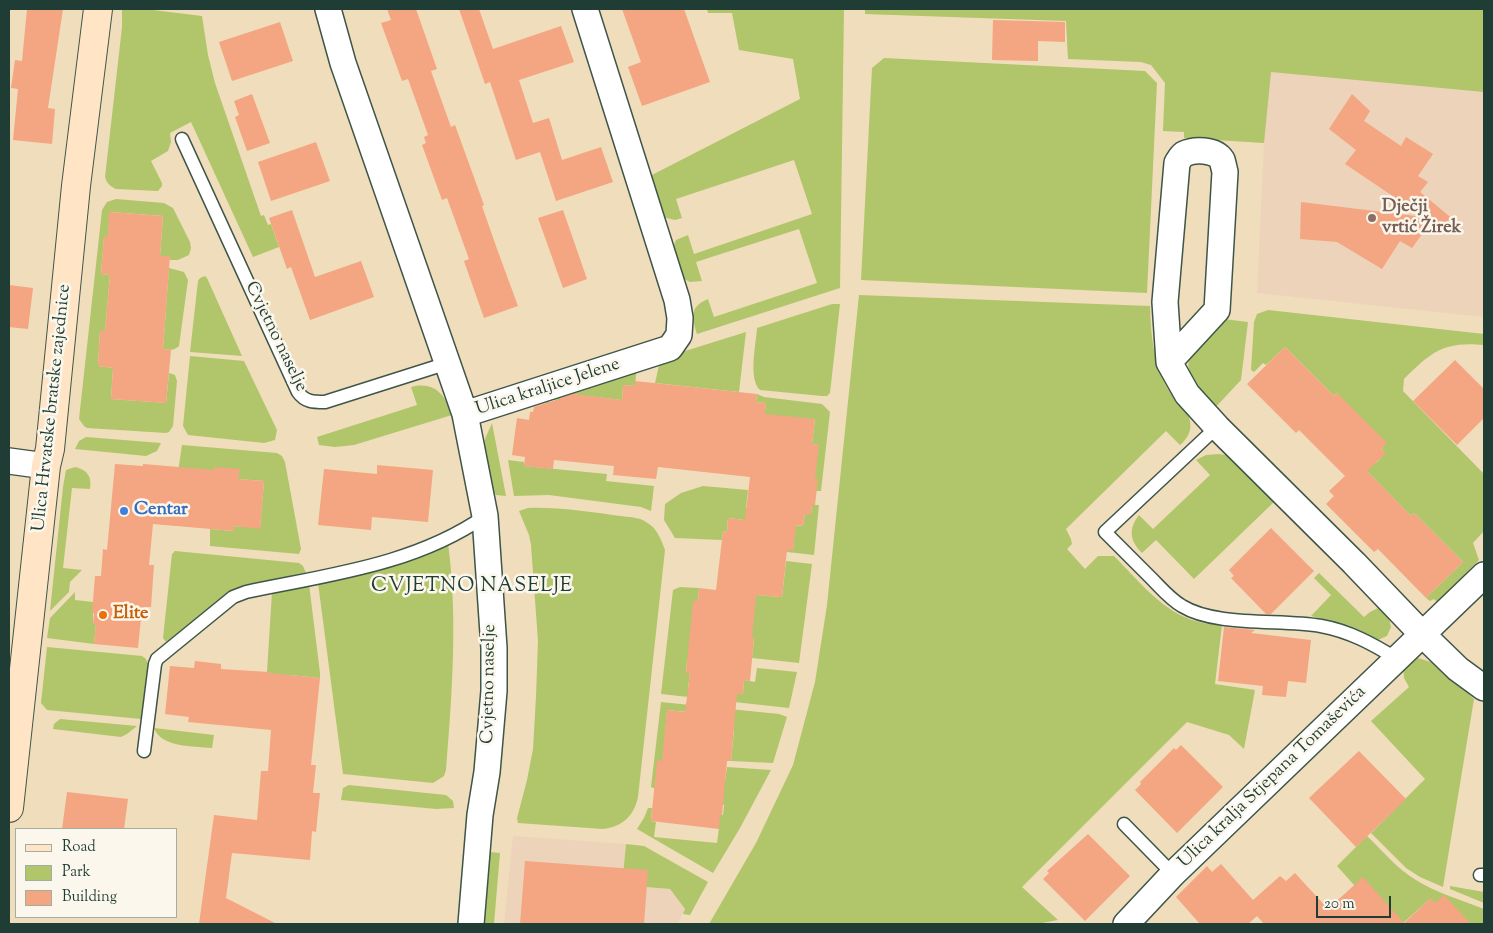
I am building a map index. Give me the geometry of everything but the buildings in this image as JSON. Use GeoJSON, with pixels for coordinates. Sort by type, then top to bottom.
{"type":"FeatureCollection","features":[{"type":"Feature","properties":{"kind":"street","name":"Ulica Hrvatske bratske zajednice"},"geometry":{"type":"LineString","coordinates":[[9,808],[46,466],[50,449],[76,186],[98,9]]}},
{"type":"Feature","properties":{"kind":"street","name":"Ulica kraljice Jelene"},"geometry":{"type":"LineString","coordinates":[[328,9],[343,63],[465,414],[670,348],[679,335],[680,318],[677,300],[585,9]]}},
{"type":"Feature","properties":{"kind":"street"},"geometry":{"type":"LineString","coordinates":[[1169,362],[1217,310],[1225,172],[1222,160],[1216,154],[1203,151],[1192,151],[1182,155],[1177,163],[1165,302],[1169,362],[1187,394],[1217,427],[1354,563],[1423,635],[1458,669],[1484,688]]}},
{"type":"Feature","properties":{"kind":"street","name":"Cvjetno naselje"},"geometry":{"type":"LineString","coordinates":[[465,414],[485,516],[494,648],[494,691],[487,772],[480,815],[471,924]]}},
{"type":"Feature","properties":{"kind":"street"},"geometry":{"type":"LineString","coordinates":[[9,462],[46,466]]}},
{"type":"Feature","properties":{"kind":"street","name":"Ulica kralja Stjepana Tomaševića"},"geometry":{"type":"LineString","coordinates":[[1126,924],[1173,874],[1484,575]]}},
{"type":"Feature","properties":{"kind":"lane","name":"Cvjetno naselje"},"geometry":{"type":"LineString","coordinates":[[182,138],[301,396],[305,400],[325,402],[448,363]]}},
{"type":"Feature","properties":{"kind":"lane"},"geometry":{"type":"LineString","coordinates":[[1217,427],[1105,532],[1170,598],[1183,607],[1216,618],[1320,626],[1348,632],[1373,644],[1397,659]]}},
{"type":"Feature","properties":{"kind":"lane"},"geometry":{"type":"LineString","coordinates":[[144,751],[157,659],[233,596],[401,557],[444,539],[485,516]]}},
{"type":"Feature","properties":{"kind":"lane"},"geometry":{"type":"LineString","coordinates":[[1124,824],[1173,874]]}},
{"type":"Feature","properties":{"kind":"shaded area"},"geometry":{"type":"Polygon","coordinates":[[[865,9],[1484,9],[1484,317],[1257,293],[1264,143],[1184,138],[1184,132],[1163,131],[1165,83],[1151,65],[1141,62],[1068,59],[1066,21],[865,14],[865,9]]]}},
{"type":"Feature","properties":{"kind":"shaded area"},"geometry":{"type":"Polygon","coordinates":[[[513,836],[626,844],[622,885],[670,889],[685,909],[677,924],[504,924],[513,836]]]}},
{"type":"Feature","properties":{"kind":"green space"},"geometry":{"type":"Polygon","coordinates":[[[122,9],[145,9],[202,16],[208,55],[215,83],[261,216],[264,215],[268,225],[271,224],[279,247],[253,257],[191,122],[170,133],[171,142],[168,151],[151,161],[162,183],[158,191],[116,189],[108,183],[105,177],[122,27],[122,9]]]}},
{"type":"Feature","properties":{"kind":"green space"},"geometry":{"type":"Polygon","coordinates":[[[707,9],[844,9],[840,288],[697,334],[693,318],[695,309],[708,299],[714,317],[817,283],[799,229],[696,262],[702,281],[690,282],[680,275],[673,247],[676,240],[688,235],[694,254],[812,214],[794,160],[676,199],[682,218],[675,220],[663,217],[648,177],[800,99],[793,59],[739,50],[732,13],[708,13],[707,9]]]}},
{"type":"Feature","properties":{"kind":"green space"},"geometry":{"type":"Polygon","coordinates":[[[865,9],[1484,9],[1484,92],[1271,72],[1264,143],[1184,138],[1184,132],[1163,131],[1165,83],[1151,65],[1141,62],[1068,59],[1066,21],[865,14],[865,9]]]}},
{"type":"Feature","properties":{"kind":"green space"},"geometry":{"type":"Polygon","coordinates":[[[884,58],[1145,71],[1157,83],[1147,293],[861,280],[872,68],[884,58]]]}},
{"type":"Feature","properties":{"kind":"green space"},"geometry":{"type":"Polygon","coordinates":[[[116,199],[164,203],[173,208],[190,242],[189,255],[178,260],[170,260],[170,256],[160,256],[163,216],[110,212],[108,237],[104,237],[101,274],[110,275],[105,331],[100,331],[98,366],[113,368],[111,399],[166,403],[169,373],[175,375],[177,381],[173,426],[166,433],[87,428],[79,419],[102,210],[107,202],[116,199]]]}},
{"type":"Feature","properties":{"kind":"green space"},"geometry":{"type":"Polygon","coordinates":[[[169,268],[184,272],[188,280],[179,346],[169,350],[163,349],[169,268]]]}},
{"type":"Feature","properties":{"kind":"green space"},"geometry":{"type":"Polygon","coordinates":[[[205,276],[242,356],[190,352],[198,281],[205,276]]]}},
{"type":"Feature","properties":{"kind":"green space"},"geometry":{"type":"Polygon","coordinates":[[[859,295],[1150,306],[1152,338],[1159,369],[1168,389],[1189,416],[1190,431],[1180,445],[1166,431],[1066,529],[1072,544],[1067,549],[1085,569],[1098,556],[1114,556],[1152,595],[1174,612],[1199,622],[1222,625],[1215,684],[1255,690],[1244,749],[1229,735],[1187,722],[1022,887],[1058,920],[1037,924],[709,924],[756,843],[793,765],[815,682],[827,605],[859,295]]]}},
{"type":"Feature","properties":{"kind":"green space"},"geometry":{"type":"Polygon","coordinates":[[[832,304],[840,304],[830,393],[827,396],[822,396],[760,390],[754,378],[754,352],[757,328],[832,304]]]}},
{"type":"Feature","properties":{"kind":"green space"},"geometry":{"type":"Polygon","coordinates":[[[1268,310],[1484,334],[1484,345],[1458,345],[1439,350],[1422,362],[1404,379],[1403,391],[1484,474],[1484,531],[1473,543],[1479,560],[1437,602],[1434,599],[1430,601],[1426,598],[1463,562],[1414,513],[1411,516],[1363,467],[1377,462],[1385,453],[1337,393],[1334,396],[1285,347],[1266,365],[1263,363],[1254,372],[1251,370],[1254,322],[1257,314],[1268,310]]]}},
{"type":"Feature","properties":{"kind":"green space"},"geometry":{"type":"Polygon","coordinates":[[[1224,319],[1248,322],[1241,380],[1214,409],[1195,385],[1189,368],[1189,359],[1193,350],[1201,341],[1217,329],[1224,319]]]}},
{"type":"Feature","properties":{"kind":"green space"},"geometry":{"type":"Polygon","coordinates":[[[746,332],[739,392],[655,383],[659,365],[666,357],[746,332]]]}},
{"type":"Feature","properties":{"kind":"green space"},"geometry":{"type":"Polygon","coordinates":[[[190,356],[244,361],[277,430],[275,440],[264,443],[188,435],[183,426],[190,356]]]}},
{"type":"Feature","properties":{"kind":"green space"},"geometry":{"type":"Polygon","coordinates":[[[637,365],[635,386],[623,385],[622,400],[561,393],[560,400],[549,399],[549,403],[535,401],[637,365]]]}},
{"type":"Feature","properties":{"kind":"green space"},"geometry":{"type":"Polygon","coordinates":[[[411,387],[429,387],[439,392],[452,415],[354,445],[335,447],[319,445],[317,437],[417,405],[411,387]]]}},
{"type":"Feature","properties":{"kind":"green space"},"geometry":{"type":"Polygon","coordinates":[[[757,394],[764,397],[822,404],[830,412],[821,491],[816,491],[809,478],[819,445],[812,444],[815,419],[764,418],[766,403],[756,402],[757,394]]]}},
{"type":"Feature","properties":{"kind":"green space"},"geometry":{"type":"Polygon","coordinates":[[[492,423],[506,496],[496,495],[494,492],[486,464],[484,443],[492,423]]]}},
{"type":"Feature","properties":{"kind":"green space"},"geometry":{"type":"Polygon","coordinates":[[[86,437],[161,443],[157,451],[146,456],[75,449],[79,441],[86,437]]]}},
{"type":"Feature","properties":{"kind":"green space"},"geometry":{"type":"Polygon","coordinates":[[[182,445],[277,453],[282,456],[285,462],[301,549],[299,554],[210,546],[210,529],[234,531],[234,526],[260,528],[264,481],[238,479],[239,470],[214,473],[178,472],[182,445]]]}},
{"type":"Feature","properties":{"kind":"green space"},"geometry":{"type":"Polygon","coordinates":[[[1206,455],[1226,455],[1274,502],[1194,579],[1156,540],[1142,553],[1133,539],[1133,525],[1139,515],[1153,529],[1210,475],[1196,460],[1206,455]]]}},
{"type":"Feature","properties":{"kind":"green space"},"geometry":{"type":"Polygon","coordinates":[[[508,460],[524,462],[524,466],[607,474],[606,481],[654,486],[651,511],[641,507],[549,495],[514,496],[508,460]]]}},
{"type":"Feature","properties":{"kind":"green space"},"geometry":{"type":"Polygon","coordinates":[[[75,467],[86,472],[90,478],[90,489],[72,488],[63,568],[82,570],[70,582],[69,592],[50,611],[63,487],[66,470],[75,467]]]}},
{"type":"Feature","properties":{"kind":"green space"},"geometry":{"type":"Polygon","coordinates":[[[703,486],[748,490],[746,508],[754,509],[753,521],[728,518],[727,532],[723,531],[722,540],[675,538],[664,520],[665,504],[681,493],[703,486]]]}},
{"type":"Feature","properties":{"kind":"green space"},"geometry":{"type":"Polygon","coordinates":[[[812,505],[819,505],[814,555],[787,552],[787,550],[793,550],[794,539],[788,538],[782,524],[803,526],[805,514],[811,514],[812,505]]]}},
{"type":"Feature","properties":{"kind":"green space"},"geometry":{"type":"Polygon","coordinates":[[[528,508],[574,510],[640,519],[650,524],[656,531],[665,550],[638,797],[634,810],[630,815],[621,823],[610,828],[518,823],[517,818],[533,749],[538,641],[531,545],[519,511],[528,508]]]}},
{"type":"Feature","properties":{"kind":"green space"},"geometry":{"type":"Polygon","coordinates":[[[448,543],[453,600],[453,656],[446,770],[444,776],[433,783],[343,774],[318,583],[389,567],[413,559],[448,543]]]}},
{"type":"Feature","properties":{"kind":"green space"},"geometry":{"type":"Polygon","coordinates":[[[175,551],[299,563],[303,566],[306,573],[230,592],[166,642],[163,638],[172,554],[175,551]]]}},
{"type":"Feature","properties":{"kind":"green space"},"geometry":{"type":"Polygon","coordinates":[[[786,561],[812,564],[799,663],[752,658],[754,639],[745,637],[756,595],[782,597],[786,561]]]}},
{"type":"Feature","properties":{"kind":"green space"},"geometry":{"type":"Polygon","coordinates":[[[1319,573],[1364,617],[1378,608],[1388,614],[1391,627],[1387,636],[1378,640],[1350,626],[1311,616],[1331,595],[1314,578],[1319,573]]]}},
{"type":"Feature","properties":{"kind":"green space"},"geometry":{"type":"Polygon","coordinates":[[[309,584],[320,678],[290,675],[289,679],[267,672],[272,592],[309,584]]]}},
{"type":"Feature","properties":{"kind":"green space"},"geometry":{"type":"Polygon","coordinates":[[[680,587],[699,588],[698,601],[693,601],[693,661],[687,661],[686,673],[690,673],[688,688],[743,694],[744,680],[755,682],[757,668],[797,672],[789,708],[661,694],[673,590],[680,587]]]}},
{"type":"Feature","properties":{"kind":"green space"},"geometry":{"type":"Polygon","coordinates":[[[75,592],[75,600],[93,602],[93,624],[96,624],[94,644],[47,638],[50,618],[75,592]]]}},
{"type":"Feature","properties":{"kind":"green space"},"geometry":{"type":"Polygon","coordinates":[[[47,647],[142,656],[146,659],[148,664],[141,719],[47,710],[41,703],[47,647]]]}},
{"type":"Feature","properties":{"kind":"green space"},"geometry":{"type":"Polygon","coordinates":[[[1418,658],[1437,664],[1474,699],[1443,887],[1420,877],[1406,868],[1371,833],[1425,779],[1371,721],[1409,687],[1404,678],[1403,667],[1411,659],[1418,658]]]}},
{"type":"Feature","properties":{"kind":"green space"},"geometry":{"type":"Polygon","coordinates":[[[661,702],[779,714],[787,717],[773,763],[731,761],[734,730],[697,713],[667,710],[663,761],[657,761],[659,790],[651,787],[661,702]]]}},
{"type":"Feature","properties":{"kind":"green space"},"geometry":{"type":"Polygon","coordinates":[[[60,719],[137,726],[121,737],[53,729],[54,724],[60,719]]]}},
{"type":"Feature","properties":{"kind":"green space"},"geometry":{"type":"Polygon","coordinates":[[[154,728],[214,735],[212,748],[171,743],[158,735],[154,728]]]}},
{"type":"Feature","properties":{"kind":"green space"},"geometry":{"type":"Polygon","coordinates":[[[727,767],[771,770],[713,873],[637,829],[648,808],[652,808],[651,821],[656,822],[654,837],[717,843],[719,828],[717,815],[723,815],[724,805],[718,804],[727,767]]]}},
{"type":"Feature","properties":{"kind":"green space"},"geometry":{"type":"Polygon","coordinates":[[[349,785],[446,795],[453,801],[454,808],[436,809],[341,800],[343,788],[349,785]]]}},
{"type":"Feature","properties":{"kind":"green space"},"geometry":{"type":"Polygon","coordinates":[[[1367,836],[1409,876],[1441,893],[1484,909],[1484,924],[1459,924],[1430,899],[1402,924],[1396,924],[1354,885],[1337,866],[1367,836]]]}},
{"type":"Feature","properties":{"kind":"green space"},"geometry":{"type":"Polygon","coordinates":[[[626,844],[644,846],[708,882],[690,915],[683,914],[685,909],[670,889],[622,885],[626,844]]]}},
{"type":"Feature","properties":{"kind":"green space"},"geometry":{"type":"Polygon","coordinates":[[[490,852],[500,853],[494,924],[483,924],[490,852]]]}},
{"type":"Feature","properties":{"kind":"green space"},"geometry":{"type":"Polygon","coordinates":[[[1450,886],[1484,892],[1484,903],[1450,889],[1450,886]]]}},
{"type":"Feature","properties":{"kind":"place","name":"Dječji vrtić Žirek"},"geometry":{"type":"Point","coordinates":[1372,218]}},
{"type":"Feature","properties":{"kind":"place","name":"Centar"},"geometry":{"type":"Point","coordinates":[124,511]}},
{"type":"Feature","properties":{"kind":"place","name":"Elite"},"geometry":{"type":"Point","coordinates":[103,615]}},
{"type":"Feature","properties":{"kind":"district","name":"CVJETNO NASELJE"},"geometry":{"type":"Point","coordinates":[472,588]}}]}
